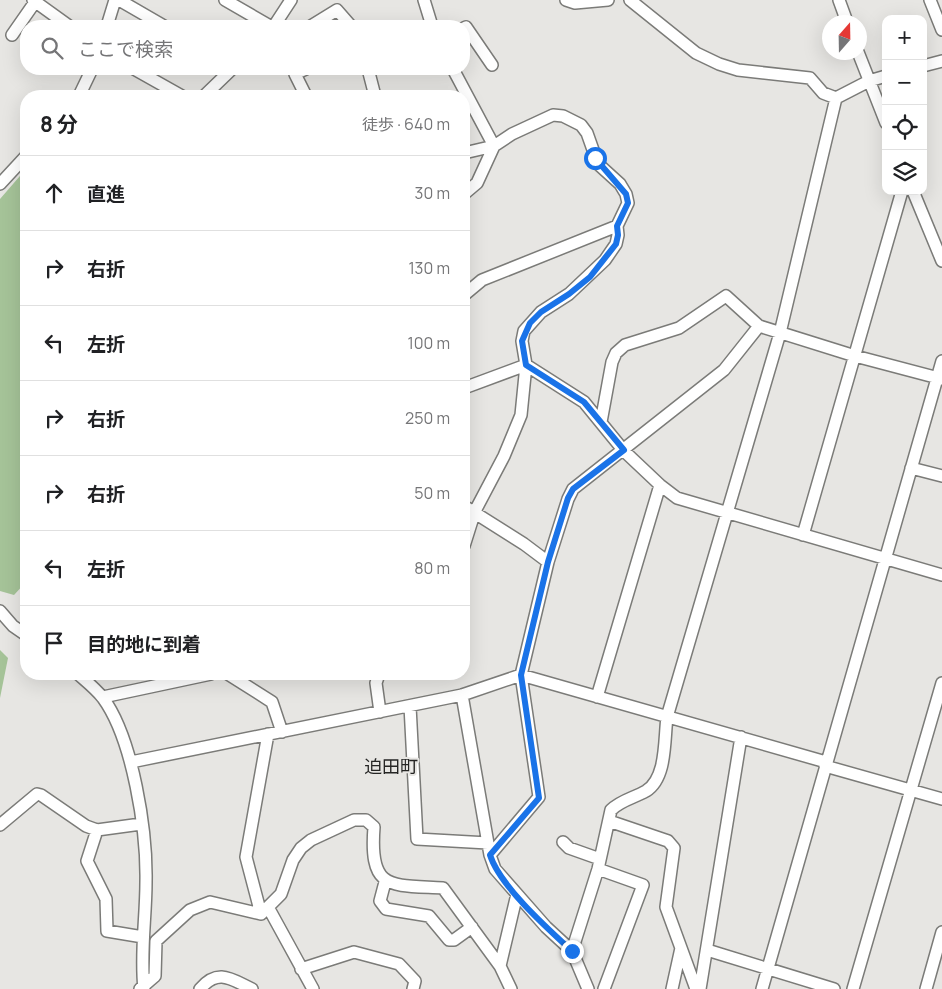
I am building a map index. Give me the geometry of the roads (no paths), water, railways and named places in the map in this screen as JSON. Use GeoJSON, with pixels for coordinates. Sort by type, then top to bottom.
{"type":"FeatureCollection","features":[{"type":"Feature","properties":{"kind":"street"},"geometry":{"type":"LineString","coordinates":[[109,20],[115,0]]}},
{"type":"Feature","properties":{"kind":"street"},"geometry":{"type":"LineString","coordinates":[[119,0],[154,20]]}},
{"type":"Feature","properties":{"kind":"street"},"geometry":{"type":"LineString","coordinates":[[225,0],[260,20]]}},
{"type":"Feature","properties":{"kind":"street"},"geometry":{"type":"LineString","coordinates":[[278,20],[290,0]]}},
{"type":"Feature","properties":{"kind":"street"},"geometry":{"type":"LineString","coordinates":[[424,0],[430,20]]}},
{"type":"Feature","properties":{"kind":"street"},"geometry":{"type":"LineString","coordinates":[[566,0],[575,3],[608,0]]}},
{"type":"Feature","properties":{"kind":"street"},"geometry":{"type":"LineString","coordinates":[[630,0],[696,54],[738,70],[810,78],[823,93],[836,98],[869,81],[882,77]]}},
{"type":"Feature","properties":{"kind":"street"},"geometry":{"type":"LineString","coordinates":[[839,0],[844,15]]}},
{"type":"Feature","properties":{"kind":"street"},"geometry":{"type":"LineString","coordinates":[[930,0],[942,30]]}},
{"type":"Feature","properties":{"kind":"street"},"geometry":{"type":"LineString","coordinates":[[22,20],[34,1],[61,20]]}},
{"type":"Feature","properties":{"kind":"street"},"geometry":{"type":"LineString","coordinates":[[321,20],[337,10],[346,20]]}},
{"type":"Feature","properties":{"kind":"street"},"geometry":{"type":"LineString","coordinates":[[12,35],[20,23]]}},
{"type":"Feature","properties":{"kind":"street"},"geometry":{"type":"LineString","coordinates":[[470,33],[492,65]]}},
{"type":"Feature","properties":{"kind":"street"},"geometry":{"type":"LineString","coordinates":[[861,60],[882,112]]}},
{"type":"Feature","properties":{"kind":"street"},"geometry":{"type":"LineString","coordinates":[[927,65],[942,61]]}},
{"type":"Feature","properties":{"kind":"street"},"geometry":{"type":"LineString","coordinates":[[82,90],[89,75]]}},
{"type":"Feature","properties":{"kind":"street"},"geometry":{"type":"LineString","coordinates":[[145,75],[171,90]]}},
{"type":"Feature","properties":{"kind":"street"},"geometry":{"type":"LineString","coordinates":[[210,90],[226,75]]}},
{"type":"Feature","properties":{"kind":"street"},"geometry":{"type":"LineString","coordinates":[[296,75],[303,90]]}},
{"type":"Feature","properties":{"kind":"street"},"geometry":{"type":"LineString","coordinates":[[370,75],[373,90]]}},
{"type":"Feature","properties":{"kind":"street"},"geometry":{"type":"LineString","coordinates":[[456,75],[464,90]]}},
{"type":"Feature","properties":{"kind":"street"},"geometry":{"type":"LineString","coordinates":[[572,951],[599,864],[611,810],[618,803],[651,788],[659,775],[667,717],[780,333],[836,98]]}},
{"type":"Feature","properties":{"kind":"street"},"geometry":{"type":"LineString","coordinates":[[470,101],[494,146]]}},
{"type":"Feature","properties":{"kind":"street"},"geometry":{"type":"LineString","coordinates":[[470,152],[494,146],[512,134],[553,116],[563,116],[581,125],[587,133],[598,164],[626,194],[628,203],[617,226],[616,244],[605,260],[569,294],[541,312],[524,331],[522,341],[526,365],[521,415],[504,456],[474,511],[470,525]]}},
{"type":"Feature","properties":{"kind":"street"},"geometry":{"type":"LineString","coordinates":[[470,189],[477,183],[494,146]]}},
{"type":"Feature","properties":{"kind":"street"},"geometry":{"type":"LineString","coordinates":[[0,184],[20,162]]}},
{"type":"Feature","properties":{"kind":"street"},"geometry":{"type":"LineString","coordinates":[[802,535],[901,195]]}},
{"type":"Feature","properties":{"kind":"street"},"geometry":{"type":"LineString","coordinates":[[915,195],[942,261]]}},
{"type":"Feature","properties":{"kind":"street"},"geometry":{"type":"LineString","coordinates":[[470,290],[482,280],[617,226]]}},
{"type":"Feature","properties":{"kind":"street"},"geometry":{"type":"LineString","coordinates":[[601,422],[612,362],[616,353],[625,345],[679,328],[726,296],[759,326],[854,356],[939,379]]}},
{"type":"Feature","properties":{"kind":"street"},"geometry":{"type":"LineString","coordinates":[[490,855],[539,798],[521,675],[548,562],[573,489],[724,370],[759,326]]}},
{"type":"Feature","properties":{"kind":"street"},"geometry":{"type":"LineString","coordinates":[[762,989],[911,468],[939,379],[942,361]]}},
{"type":"Feature","properties":{"kind":"street"},"geometry":{"type":"LineString","coordinates":[[470,386],[526,365]]}},
{"type":"Feature","properties":{"kind":"street"},"geometry":{"type":"LineString","coordinates":[[526,365],[584,402],[624,450],[660,486],[677,498],[942,575]]}},
{"type":"Feature","properties":{"kind":"street"},"geometry":{"type":"LineString","coordinates":[[911,468],[942,476]]}},
{"type":"Feature","properties":{"kind":"street"},"geometry":{"type":"LineString","coordinates":[[597,697],[660,486]]}},
{"type":"Feature","properties":{"kind":"street"},"geometry":{"type":"LineString","coordinates":[[470,509],[548,562]]}},
{"type":"Feature","properties":{"kind":"street"},"geometry":{"type":"LineString","coordinates":[[0,610],[13,626],[20,631]]}},
{"type":"Feature","properties":{"kind":"street"},"geometry":{"type":"LineString","coordinates":[[0,625],[13,626]]}},
{"type":"Feature","properties":{"kind":"street"},"geometry":{"type":"LineString","coordinates":[[131,762],[462,695],[521,675],[742,737],[942,799]]}},
{"type":"Feature","properties":{"kind":"street"},"geometry":{"type":"LineString","coordinates":[[84,680],[102,697],[119,726],[131,762],[146,881],[142,988]]}},
{"type":"Feature","properties":{"kind":"street"},"geometry":{"type":"LineString","coordinates":[[102,697],[183,680]]}},
{"type":"Feature","properties":{"kind":"street"},"geometry":{"type":"LineString","coordinates":[[237,680],[272,702],[282,732]]}},
{"type":"Feature","properties":{"kind":"street"},"geometry":{"type":"LineString","coordinates":[[377,680],[376,683],[380,712]]}},
{"type":"Feature","properties":{"kind":"street"},"geometry":{"type":"LineString","coordinates":[[853,989],[942,683]]}},
{"type":"Feature","properties":{"kind":"street"},"geometry":{"type":"LineString","coordinates":[[462,695],[490,855],[495,869],[546,927],[572,951],[588,989]]}},
{"type":"Feature","properties":{"kind":"street"},"geometry":{"type":"LineString","coordinates":[[410,706],[417,839],[488,843]]}},
{"type":"Feature","properties":{"kind":"street"},"geometry":{"type":"LineString","coordinates":[[268,734],[246,857],[265,910],[313,989]]}},
{"type":"Feature","properties":{"kind":"street"},"geometry":{"type":"LineString","coordinates":[[700,989],[742,737]]}},
{"type":"Feature","properties":{"kind":"street"},"geometry":{"type":"LineString","coordinates":[[0,825],[36,794],[42,795],[86,826],[97,830],[140,824]]}},
{"type":"Feature","properties":{"kind":"street"},"geometry":{"type":"LineString","coordinates":[[265,910],[281,894],[293,860],[301,848],[311,840],[354,820],[366,820],[374,827],[373,858],[379,874],[385,882],[394,886],[444,888],[500,966],[511,989]]}},
{"type":"Feature","properties":{"kind":"street"},"geometry":{"type":"LineString","coordinates":[[609,821],[673,844],[666,907],[696,989]]}},
{"type":"Feature","properties":{"kind":"street"},"geometry":{"type":"LineString","coordinates":[[97,830],[86,861],[106,899],[107,931],[143,937]]}},
{"type":"Feature","properties":{"kind":"street"},"geometry":{"type":"LineString","coordinates":[[563,842],[569,848],[643,885],[604,989]]}},
{"type":"Feature","properties":{"kind":"street"},"geometry":{"type":"LineString","coordinates":[[385,882],[380,900],[386,909],[429,916],[449,940],[454,940],[472,927]]}},
{"type":"Feature","properties":{"kind":"street"},"geometry":{"type":"LineString","coordinates":[[500,966],[517,894]]}},
{"type":"Feature","properties":{"kind":"street"},"geometry":{"type":"LineString","coordinates":[[142,988],[155,976],[156,941],[190,910],[210,902],[265,910]]}},
{"type":"Feature","properties":{"kind":"street"},"geometry":{"type":"LineString","coordinates":[[926,989],[942,932]]}},
{"type":"Feature","properties":{"kind":"street"},"geometry":{"type":"LineString","coordinates":[[672,989],[681,946]]}},
{"type":"Feature","properties":{"kind":"street"},"geometry":{"type":"LineString","coordinates":[[707,950],[834,989]]}},
{"type":"Feature","properties":{"kind":"street"},"geometry":{"type":"LineString","coordinates":[[301,969],[354,952],[399,964],[415,981],[413,989]]}},
{"type":"Feature","properties":{"kind":"street"},"geometry":{"type":"LineString","coordinates":[[200,989],[206,981],[218,976],[228,978],[252,989]]}},
{"type":"Feature","properties":{"kind":"district","name":"迫田町"},"geometry":{"type":"Point","coordinates":[391,767]}}]}
